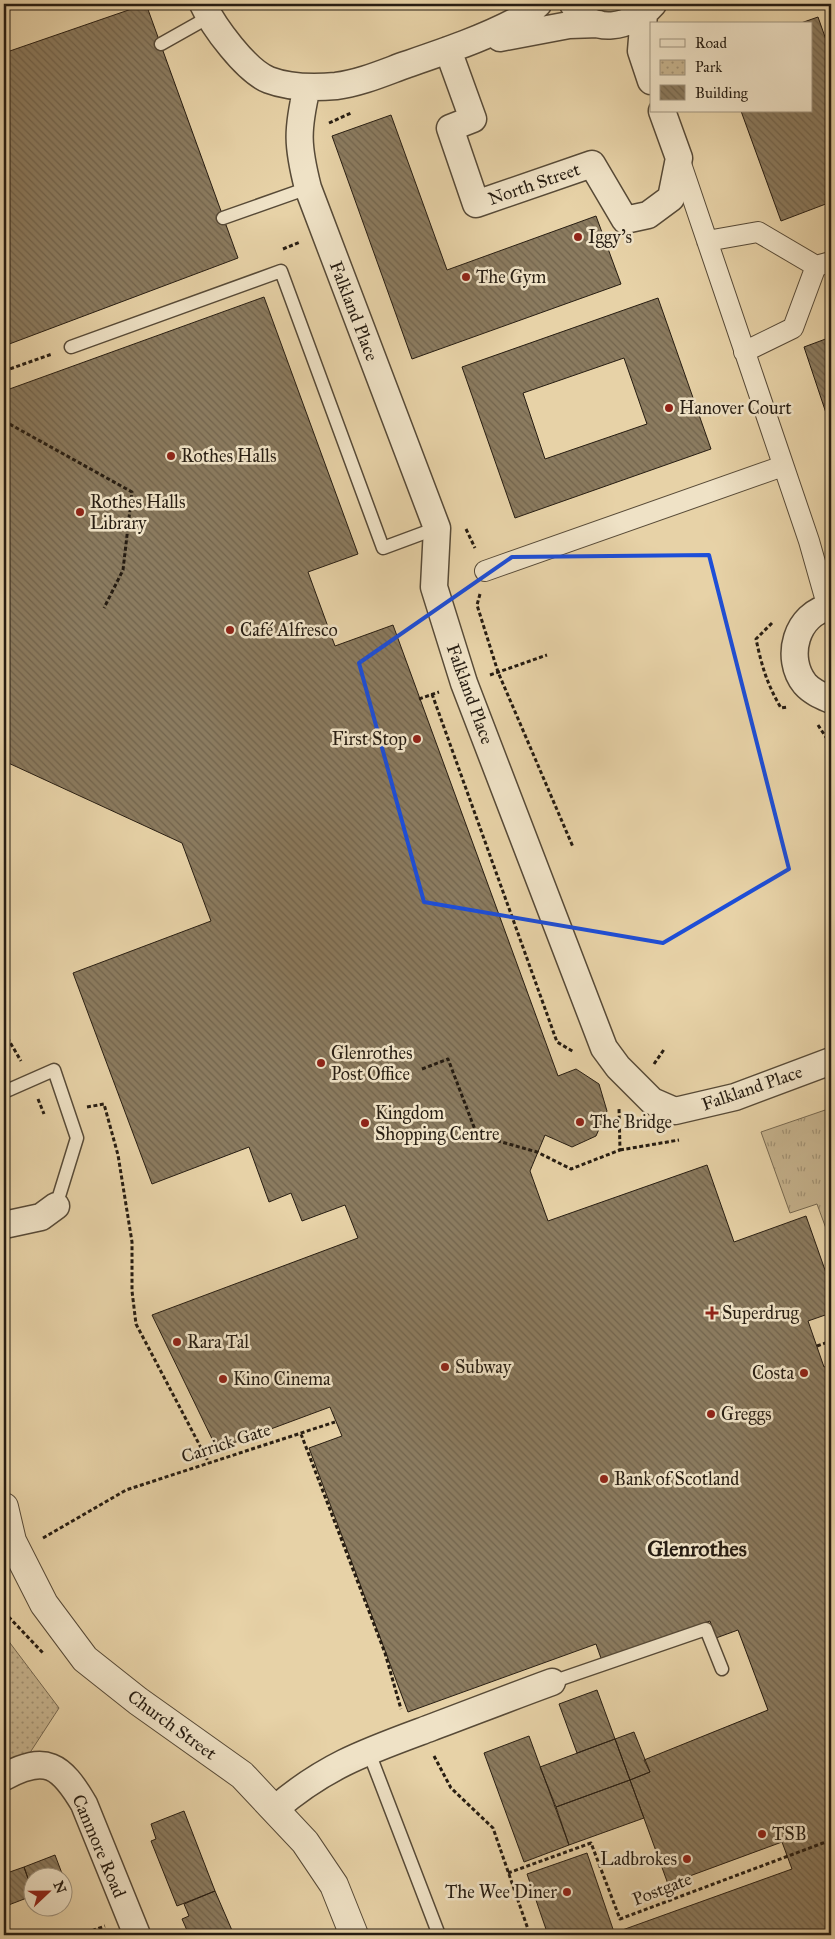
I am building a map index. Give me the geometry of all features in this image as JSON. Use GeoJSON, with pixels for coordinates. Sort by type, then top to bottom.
{"type":"FeatureCollection","features":[{"type":"Feature","properties":{"kind":"street"},"geometry":{"type":"LineString","coordinates":[[206,10],[245,62],[266,79],[285,86],[307,87],[338,86],[365,79],[448,50],[519,20],[538,4]]}},
{"type":"Feature","properties":{"kind":"street"},"geometry":{"type":"LineString","coordinates":[[573,4],[586,18],[599,24]]}},
{"type":"Feature","properties":{"kind":"street"},"geometry":{"type":"LineString","coordinates":[[448,50],[526,32],[569,25],[599,24],[615,26],[631,22],[648,9]]}},
{"type":"Feature","properties":{"kind":"street"},"geometry":{"type":"LineString","coordinates":[[648,9],[641,51],[650,77]]}},
{"type":"Feature","properties":{"kind":"street","name":"North Street"},"geometry":{"type":"LineString","coordinates":[[448,50],[473,119],[450,128],[476,204],[592,164],[625,220],[641,217],[648,215],[671,198],[679,158]]}},
{"type":"Feature","properties":{"kind":"street","name":"Falkland Place"},"geometry":{"type":"LineString","coordinates":[[307,87],[299,122],[299,146],[308,188],[437,528],[434,587],[464,683],[604,1048],[632,1082],[652,1101],[675,1111],[735,1097],[831,1061]]}},
{"type":"Feature","properties":{"kind":"street"},"geometry":{"type":"LineString","coordinates":[[662,112],[809,541],[830,608],[814,615],[803,626],[795,640],[794,656],[797,671],[806,684],[818,694],[831,700]]}},
{"type":"Feature","properties":{"kind":"street"},"geometry":{"type":"LineString","coordinates":[[707,241],[758,232],[824,264],[793,328],[744,352]]}},
{"type":"Feature","properties":{"kind":"street"},"geometry":{"type":"LineString","coordinates":[[485,571],[783,466]]}},
{"type":"Feature","properties":{"kind":"street"},"geometry":{"type":"LineString","coordinates":[[4,1225],[41,1216],[56,1206]]}},
{"type":"Feature","properties":{"kind":"street","name":"Church Street"},"geometry":{"type":"LineString","coordinates":[[4,1508],[12,1541],[44,1604],[85,1659],[138,1701],[242,1775],[305,1842],[334,1885],[354,1935]]}},
{"type":"Feature","properties":{"kind":"street"},"geometry":{"type":"LineString","coordinates":[[275,1809],[300,1787],[322,1772],[368,1750],[552,1682]]}},
{"type":"Feature","properties":{"kind":"street","name":"Canmore Road"},"geometry":{"type":"LineString","coordinates":[[12,1772],[42,1764],[60,1771],[73,1786],[84,1804],[137,1935]]}},
{"type":"Feature","properties":{"kind":"lane"},"geometry":{"type":"LineString","coordinates":[[161,44],[206,10]]}},
{"type":"Feature","properties":{"kind":"lane"},"geometry":{"type":"LineString","coordinates":[[223,218],[308,188]]}},
{"type":"Feature","properties":{"kind":"lane"},"geometry":{"type":"LineString","coordinates":[[71,347],[281,272],[383,548],[437,528]]}},
{"type":"Feature","properties":{"kind":"lane"},"geometry":{"type":"LineString","coordinates":[[4,1092],[54,1070],[77,1138],[56,1206]]}},
{"type":"Feature","properties":{"kind":"lane"},"geometry":{"type":"LineString","coordinates":[[552,1682],[706,1629],[722,1669]]}},
{"type":"Feature","properties":{"kind":"lane"},"geometry":{"type":"LineString","coordinates":[[368,1750],[439,1935]]}},
{"type":"Feature","properties":{"kind":"path"},"geometry":{"type":"LineString","coordinates":[[324,130],[330,123],[353,112]]}},
{"type":"Feature","properties":{"kind":"path"},"geometry":{"type":"LineString","coordinates":[[4,371],[71,347]]}},
{"type":"Feature","properties":{"kind":"path"},"geometry":{"type":"LineString","coordinates":[[4,421],[132,492],[123,570],[104,608]]}},
{"type":"Feature","properties":{"kind":"path"},"geometry":{"type":"LineString","coordinates":[[462,520],[485,571],[477,605],[498,672],[573,847]]}},
{"type":"Feature","properties":{"kind":"path"},"geometry":{"type":"LineString","coordinates":[[498,672],[547,655]]}},
{"type":"Feature","properties":{"kind":"path"},"geometry":{"type":"LineString","coordinates":[[432,694],[557,1042],[581,1055]]}},
{"type":"Feature","properties":{"kind":"path"},"geometry":{"type":"LineString","coordinates":[[4,1032],[31,1080],[44,1114],[104,1104],[118,1155],[132,1242],[132,1291],[136,1324],[209,1463]]}},
{"type":"Feature","properties":{"kind":"path"},"geometry":{"type":"LineString","coordinates":[[422,1069],[448,1059],[476,1135],[537,1152],[571,1169],[620,1150],[619,1099],[632,1082],[653,1065],[665,1048]]}},
{"type":"Feature","properties":{"kind":"path"},"geometry":{"type":"LineString","coordinates":[[817,1346],[831,1341]]}},
{"type":"Feature","properties":{"kind":"path","name":"Carrick Gate"},"geometry":{"type":"LineString","coordinates":[[18,1552],[126,1490],[335,1422]]}},
{"type":"Feature","properties":{"kind":"path"},"geometry":{"type":"LineString","coordinates":[[301,1434],[385,1653],[402,1714],[420,1731],[451,1788],[493,1828],[530,1935]]}},
{"type":"Feature","properties":{"kind":"path","name":"Postgate"},"geometry":{"type":"LineString","coordinates":[[508,1873],[591,1843],[620,1919],[831,1840]]}},
{"type":"Feature","properties":{"kind":"highlighted area"},"geometry":{"type":"Polygon","coordinates":[[[709,555],[789,869],[663,943],[424,902],[359,663],[512,557],[709,555]]]}},
{"type":"Feature","properties":{"kind":"green space"},"geometry":{"type":"Polygon","coordinates":[[[831,1108],[831,1242],[817,1204],[790,1213],[761,1132],[831,1108]]]}},
{"type":"Feature","properties":{"kind":"green space"},"geometry":{"type":"Polygon","coordinates":[[[4,1635],[59,1708],[20,1768],[4,1777],[4,1635]]]}},
{"type":"Feature","properties":{"kind":"building"},"geometry":{"type":"Polygon","coordinates":[[[146,4],[238,258],[4,346],[4,53],[146,4]]]}},
{"type":"Feature","properties":{"kind":"building"},"geometry":{"type":"Polygon","coordinates":[[[818,17],[831,54],[831,202],[781,221],[741,112],[812,112],[812,22],[804,22],[818,17]]]}},
{"type":"Feature","properties":{"kind":"building"},"geometry":{"type":"Polygon","coordinates":[[[391,115],[447,270],[596,216],[621,284],[412,359],[332,136],[391,115]]]}},
{"type":"Feature","properties":{"kind":"building","name":"Kingdom Shopping Centre"},"geometry":{"type":"Polygon","coordinates":[[[264,297],[358,554],[308,572],[335,646],[393,625],[558,1076],[576,1069],[599,1084],[607,1111],[596,1136],[572,1147],[545,1135],[530,1171],[548,1221],[707,1165],[734,1242],[806,1216],[831,1287],[831,1313],[808,1321],[824,1367],[831,1364],[831,1935],[615,1935],[614,1933],[792,1869],[782,1842],[668,1884],[630,1780],[650,1772],[644,1760],[768,1710],[738,1630],[716,1638],[710,1621],[602,1661],[596,1644],[408,1712],[309,1448],[342,1436],[330,1407],[217,1449],[152,1315],[358,1238],[345,1205],[302,1221],[291,1193],[269,1202],[249,1147],[152,1184],[73,973],[211,921],[182,843],[4,761],[4,391],[264,297]]]}},
{"type":"Feature","properties":{"kind":"building","name":"Hanover Court"},"geometry":{"type":"Polygon","coordinates":[[[658,298],[711,449],[515,518],[462,367],[658,298]],[[624,358],[523,393],[545,459],[647,424],[624,358]]]}},
{"type":"Feature","properties":{"kind":"building"},"geometry":{"type":"Polygon","coordinates":[[[831,337],[831,428],[804,347],[831,337]]]}},
{"type":"Feature","properties":{"kind":"building"},"geometry":{"type":"Polygon","coordinates":[[[597,1690],[615,1739],[577,1753],[559,1704],[597,1690]]]}},
{"type":"Feature","properties":{"kind":"building"},"geometry":{"type":"Polygon","coordinates":[[[634,1732],[650,1772],[630,1780],[615,1739],[634,1732]]]}},
{"type":"Feature","properties":{"kind":"building"},"geometry":{"type":"Polygon","coordinates":[[[529,1736],[569,1845],[524,1862],[484,1753],[529,1736]]]}},
{"type":"Feature","properties":{"kind":"building"},"geometry":{"type":"Polygon","coordinates":[[[615,1739],[630,1780],[556,1807],[540,1767],[615,1739]]]}},
{"type":"Feature","properties":{"kind":"building"},"geometry":{"type":"Polygon","coordinates":[[[630,1780],[644,1818],[569,1845],[556,1807],[630,1780]]]}},
{"type":"Feature","properties":{"kind":"building"},"geometry":{"type":"Polygon","coordinates":[[[184,1811],[215,1891],[177,1906],[151,1841],[156,1839],[151,1824],[184,1811]]]}},
{"type":"Feature","properties":{"kind":"building"},"geometry":{"type":"Polygon","coordinates":[[[587,1853],[615,1935],[548,1935],[527,1874],[587,1853]]]}},
{"type":"Feature","properties":{"kind":"building"},"geometry":{"type":"Polygon","coordinates":[[[55,1855],[59,1866],[27,1866],[55,1855]]]}},
{"type":"Feature","properties":{"kind":"building"},"geometry":{"type":"Polygon","coordinates":[[[22,1868],[22,1900],[6,1906],[4,1874],[22,1868]]]}},
{"type":"Feature","properties":{"kind":"building"},"geometry":{"type":"Polygon","coordinates":[[[215,1891],[234,1935],[189,1935],[182,1919],[189,1916],[184,1904],[215,1891]]]}},
{"type":"Feature","properties":{"kind":"building"},"geometry":{"type":"Polygon","coordinates":[[[103,1931],[104,1935],[92,1935],[103,1931]]]}},
{"type":"Feature","properties":{"kind":"place","name":"Iggy's"},"geometry":{"type":"Point","coordinates":[578,237]}},
{"type":"Feature","properties":{"kind":"place","name":"The Gym"},"geometry":{"type":"Point","coordinates":[466,277]}},
{"type":"Feature","properties":{"kind":"place","name":"Hanover Court"},"geometry":{"type":"Point","coordinates":[669,408]}},
{"type":"Feature","properties":{"kind":"place","name":"Rothes Halls"},"geometry":{"type":"Point","coordinates":[171,456]}},
{"type":"Feature","properties":{"kind":"place","name":"Rothes Halls Library"},"geometry":{"type":"Point","coordinates":[80,512]}},
{"type":"Feature","properties":{"kind":"place","name":"Café Alfresco"},"geometry":{"type":"Point","coordinates":[230,630]}},
{"type":"Feature","properties":{"kind":"place","name":"First Stop"},"geometry":{"type":"Point","coordinates":[417,739]}},
{"type":"Feature","properties":{"kind":"place","name":"Glenrothes Post Office"},"geometry":{"type":"Point","coordinates":[321,1063]}},
{"type":"Feature","properties":{"kind":"place","name":"The Bridge"},"geometry":{"type":"Point","coordinates":[580,1122]}},
{"type":"Feature","properties":{"kind":"place","name":"Kingdom Shopping Centre"},"geometry":{"type":"Point","coordinates":[365,1123]}},
{"type":"Feature","properties":{"kind":"place","name":"Superdrug"},"geometry":{"type":"Point","coordinates":[712,1313]}},
{"type":"Feature","properties":{"kind":"place","name":"Rara Tal"},"geometry":{"type":"Point","coordinates":[177,1342]}},
{"type":"Feature","properties":{"kind":"place","name":"Subway"},"geometry":{"type":"Point","coordinates":[445,1367]}},
{"type":"Feature","properties":{"kind":"place","name":"Costa"},"geometry":{"type":"Point","coordinates":[804,1373]}},
{"type":"Feature","properties":{"kind":"place","name":"Kino Cinema"},"geometry":{"type":"Point","coordinates":[223,1379]}},
{"type":"Feature","properties":{"kind":"place","name":"Greggs"},"geometry":{"type":"Point","coordinates":[711,1414]}},
{"type":"Feature","properties":{"kind":"place","name":"Bank of Scotland"},"geometry":{"type":"Point","coordinates":[604,1479]}},
{"type":"Feature","properties":{"kind":"place","name":"TSB"},"geometry":{"type":"Point","coordinates":[762,1834]}},
{"type":"Feature","properties":{"kind":"place","name":"Ladbrokes"},"geometry":{"type":"Point","coordinates":[687,1859]}},
{"type":"Feature","properties":{"kind":"place","name":"The Wee Diner"},"geometry":{"type":"Point","coordinates":[567,1892]}},
{"type":"Feature","properties":{"kind":"district","name":"Glenrothes"},"geometry":{"type":"Point","coordinates":[697,1548]}}]}
